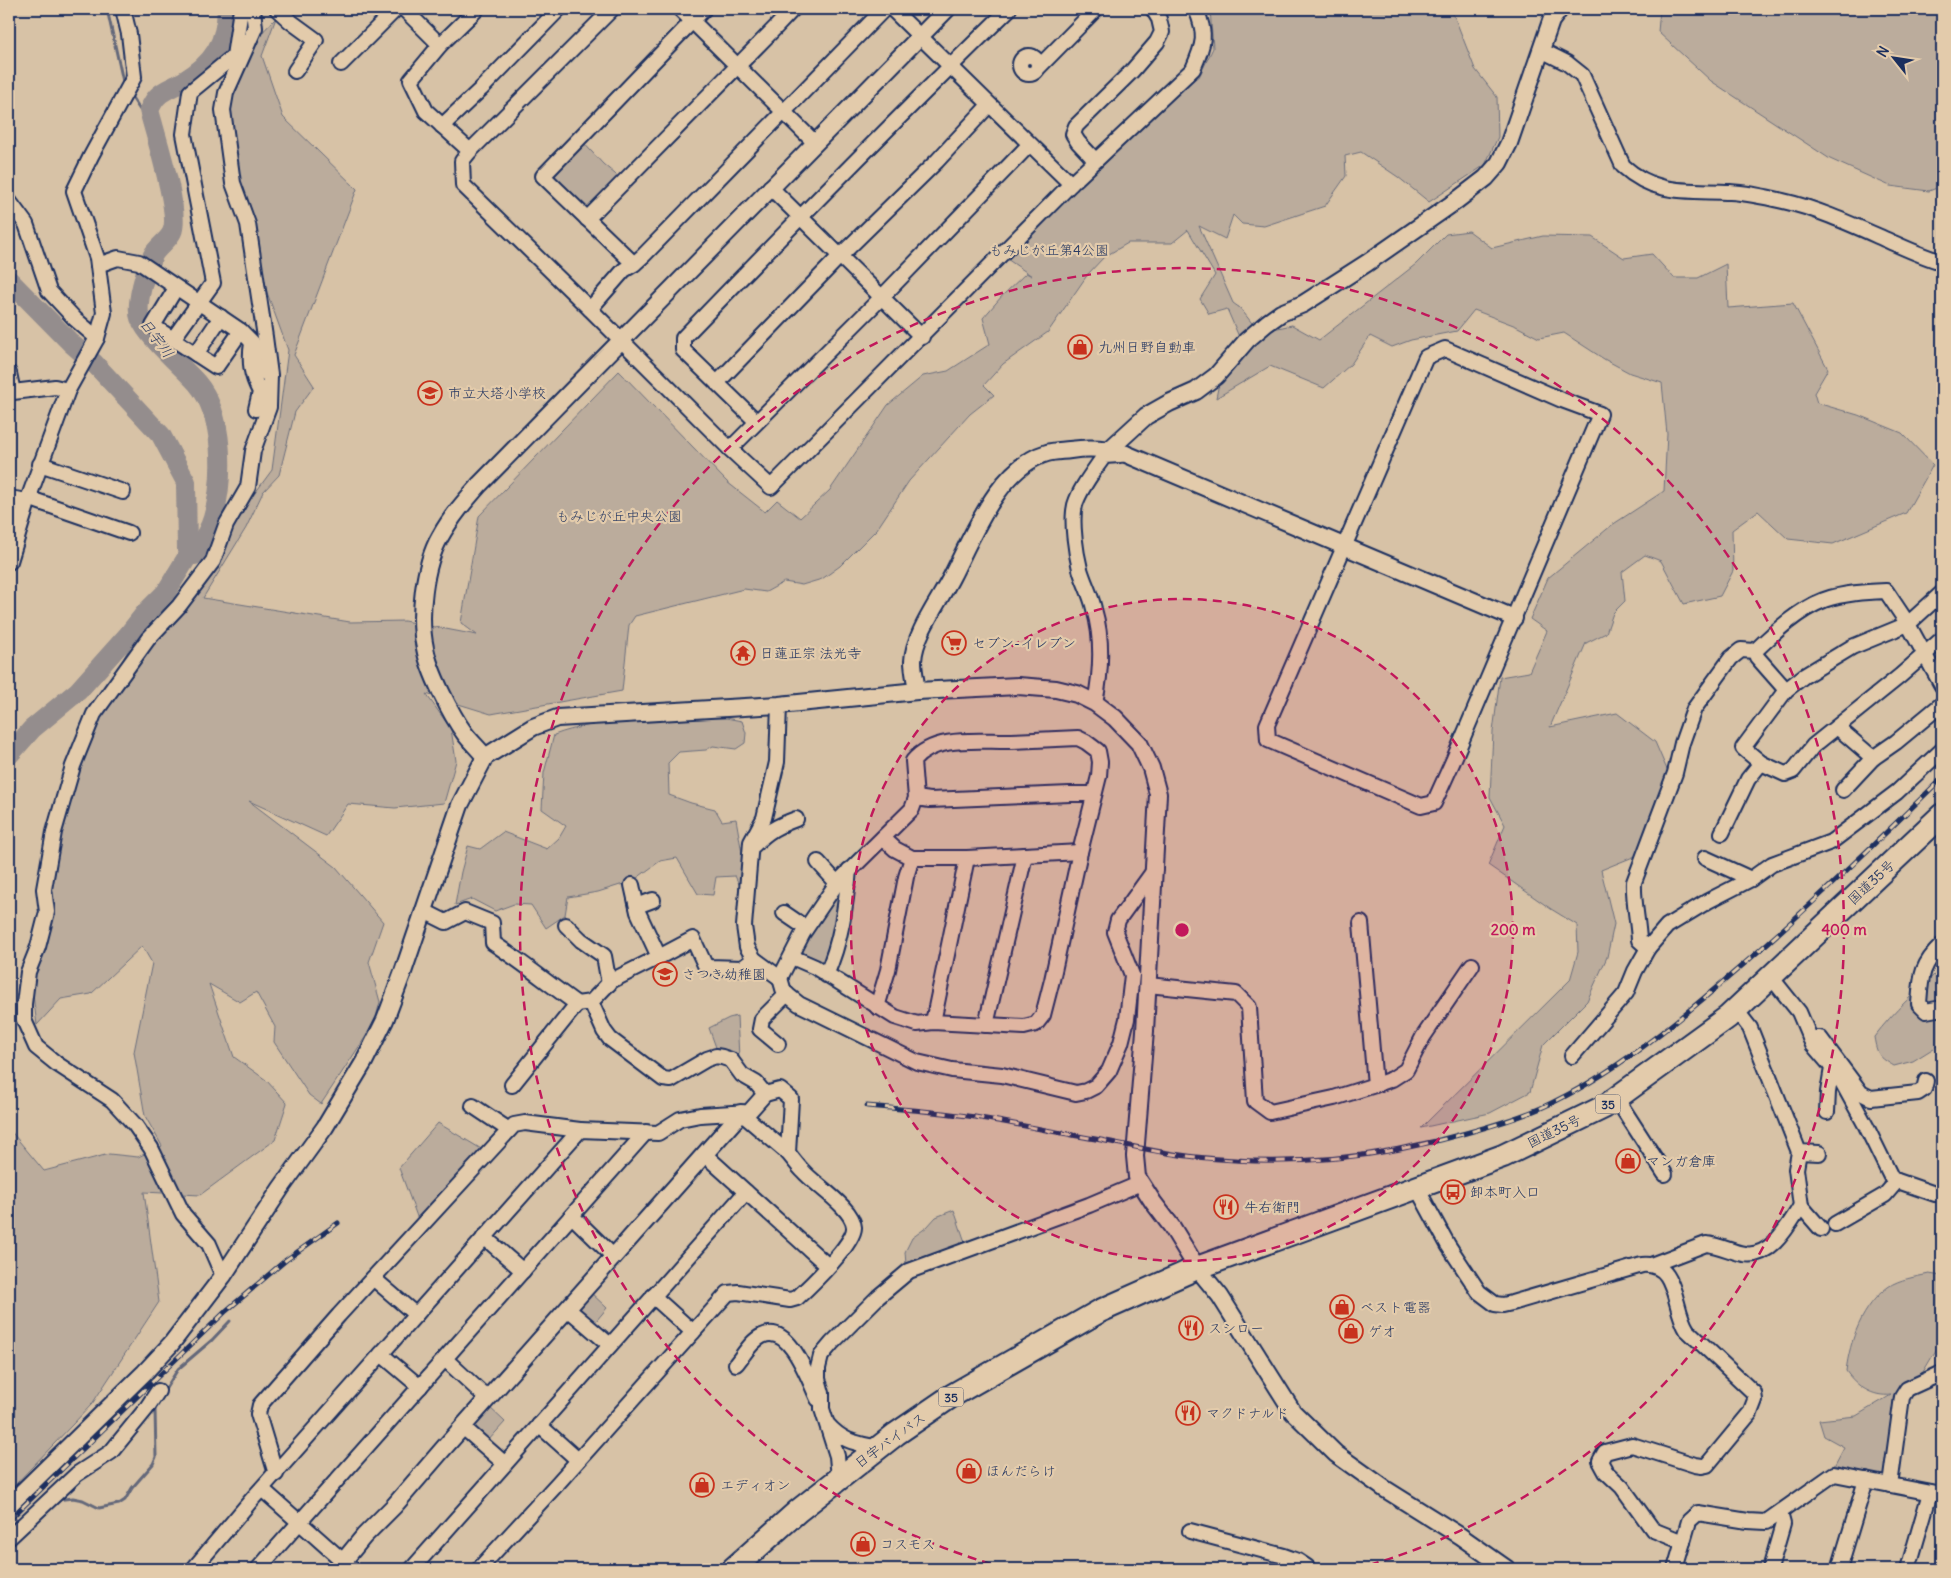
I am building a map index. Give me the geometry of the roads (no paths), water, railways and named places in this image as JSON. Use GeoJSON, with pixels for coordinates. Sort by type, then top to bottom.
{"type":"FeatureCollection","features":[{"type":"Feature","properties":{"kind":"highway","name":"国道35号"},"geometry":{"type":"LineString","coordinates":[[1197,1268],[1503,1156],[1604,1107],[1736,1010],[1942,815]]}},
{"type":"Feature","properties":{"kind":"highway","name":"日宇バイパス"},"geometry":{"type":"LineString","coordinates":[[741,1567],[839,1478],[953,1395],[1100,1311],[1197,1268]]}},
{"type":"Feature","properties":{"kind":"street"},"geometry":{"type":"LineString","coordinates":[[9,561],[40,464],[68,390],[75,374],[95,342],[104,312],[98,265],[74,191],[134,76],[129,34],[122,9]]}},
{"type":"Feature","properties":{"kind":"street"},"geometry":{"type":"LineString","coordinates":[[173,339],[213,283],[184,134],[190,92],[234,56],[241,9]]}},
{"type":"Feature","properties":{"kind":"street"},"geometry":{"type":"LineString","coordinates":[[223,1276],[209,1244],[183,1214],[151,1148],[135,1125],[119,1105],[57,1064],[36,1046],[24,1020],[24,1004],[28,972],[38,947],[47,912],[44,888],[54,832],[73,766],[94,714],[148,639],[179,606],[213,561],[226,525],[248,488],[253,451],[268,407],[270,383],[265,337],[248,224],[233,183],[223,110],[226,93],[255,28],[253,9]]}},
{"type":"Feature","properties":{"kind":"street"},"geometry":{"type":"LineString","coordinates":[[277,9],[316,40],[295,71]]}},
{"type":"Feature","properties":{"kind":"street"},"geometry":{"type":"LineString","coordinates":[[341,64],[396,9]]}},
{"type":"Feature","properties":{"kind":"street"},"geometry":{"type":"LineString","coordinates":[[404,9],[440,45]]}},
{"type":"Feature","properties":{"kind":"street"},"geometry":{"type":"LineString","coordinates":[[470,151],[426,110],[411,80],[440,45],[477,9]]}},
{"type":"Feature","properties":{"kind":"street"},"geometry":{"type":"LineString","coordinates":[[442,126],[482,90],[559,9]]}},
{"type":"Feature","properties":{"kind":"street"},"geometry":{"type":"LineString","coordinates":[[612,9],[470,151],[462,161],[463,185],[730,449],[771,487],[922,337],[1070,184],[1193,69],[1204,43],[1200,19],[1196,9]]}},
{"type":"Feature","properties":{"kind":"street"},"geometry":{"type":"LineString","coordinates":[[680,9],[814,144]]}},
{"type":"Feature","properties":{"kind":"street"},"geometry":{"type":"LineString","coordinates":[[634,264],[542,176],[704,9]]}},
{"type":"Feature","properties":{"kind":"street"},"geometry":{"type":"LineString","coordinates":[[587,219],[792,9]]}},
{"type":"Feature","properties":{"kind":"street"},"geometry":{"type":"LineString","coordinates":[[590,309],[624,270],[644,255],[884,9]]}},
{"type":"Feature","properties":{"kind":"street"},"geometry":{"type":"LineString","coordinates":[[892,9],[1070,184]]}},
{"type":"Feature","properties":{"kind":"street"},"geometry":{"type":"LineString","coordinates":[[485,757],[465,734],[437,684],[424,648],[422,602],[428,567],[440,538],[462,504],[479,485],[946,9]]}},
{"type":"Feature","properties":{"kind":"street"},"geometry":{"type":"LineString","coordinates":[[756,422],[683,350],[683,338],[949,66],[1008,9]]}},
{"type":"Feature","properties":{"kind":"street"},"geometry":{"type":"LineString","coordinates":[[1038,68],[1096,9]]}},
{"type":"Feature","properties":{"kind":"street"},"geometry":{"type":"LineString","coordinates":[[1095,160],[1073,134],[1076,126],[1132,71],[1157,42],[1162,32],[1160,19],[1153,9]]}},
{"type":"Feature","properties":{"kind":"street"},"geometry":{"type":"LineString","coordinates":[[1110,449],[1146,416],[1196,390],[1216,376],[1247,340],[1267,323],[1282,313],[1303,304],[1367,263],[1456,202],[1486,178],[1499,163],[1509,143],[1551,21],[1560,9]]}},
{"type":"Feature","properties":{"kind":"street"},"geometry":{"type":"LineString","coordinates":[[1541,50],[1567,63],[1582,75],[1623,166],[1634,176],[1654,186],[1679,191],[1732,192],[1785,201],[1850,224],[1928,258],[1942,262]]}},
{"type":"Feature","properties":{"kind":"street"},"geometry":{"type":"LineString","coordinates":[[717,383],[840,256],[937,161],[989,105]]}},
{"type":"Feature","properties":{"kind":"street"},"geometry":{"type":"LineString","coordinates":[[730,449],[1029,144]]}},
{"type":"Feature","properties":{"kind":"street"},"geometry":{"type":"LineString","coordinates":[[770,187],[922,337]]}},
{"type":"Feature","properties":{"kind":"street"},"geometry":{"type":"LineString","coordinates":[[9,201],[26,224],[49,292],[95,342]]}},
{"type":"Feature","properties":{"kind":"street"},"geometry":{"type":"LineString","coordinates":[[98,265],[118,258],[139,262],[241,331],[252,342],[270,383]]}},
{"type":"Feature","properties":{"kind":"street"},"geometry":{"type":"LineString","coordinates":[[176,288],[153,326],[216,367],[241,331]]}},
{"type":"Feature","properties":{"kind":"street"},"geometry":{"type":"LineString","coordinates":[[196,354],[221,318]]}},
{"type":"Feature","properties":{"kind":"street"},"geometry":{"type":"LineString","coordinates":[[252,342],[250,360],[252,378],[260,392],[256,409]]}},
{"type":"Feature","properties":{"kind":"street"},"geometry":{"type":"LineString","coordinates":[[1445,349],[1458,353],[1548,394],[1600,414],[1434,803],[1421,806],[1268,740],[1267,725],[1345,546],[1426,357],[1445,349]]}},
{"type":"Feature","properties":{"kind":"street"},"geometry":{"type":"LineString","coordinates":[[9,372],[13,392],[55,386],[68,390]]}},
{"type":"Feature","properties":{"kind":"street"},"geometry":{"type":"LineString","coordinates":[[917,691],[913,661],[919,636],[985,512],[1001,487],[1016,472],[1047,453],[1090,448],[1110,449],[1126,454],[1514,618]]}},
{"type":"Feature","properties":{"kind":"street"},"geometry":{"type":"LineString","coordinates":[[1095,703],[1100,679],[1100,639],[1095,610],[1080,569],[1073,519],[1076,504],[1104,456],[1126,454]]}},
{"type":"Feature","properties":{"kind":"street"},"geometry":{"type":"LineString","coordinates":[[40,464],[123,492]]}},
{"type":"Feature","properties":{"kind":"street"},"geometry":{"type":"LineString","coordinates":[[9,499],[28,500],[129,533]]}},
{"type":"Feature","properties":{"kind":"street"},"geometry":{"type":"LineString","coordinates":[[1648,948],[1639,940],[1638,920],[1633,895],[1634,882],[1675,773],[1682,743],[1694,709],[1731,658],[1741,650],[1755,651],[1778,630],[1824,600],[1863,592],[1886,591],[1908,624],[1942,686]]}},
{"type":"Feature","properties":{"kind":"street"},"geometry":{"type":"LineString","coordinates":[[1942,592],[1908,624],[1852,647],[1804,676],[1786,690],[1743,748],[1761,762],[1785,774],[1794,770],[1813,746],[1942,639]]}},
{"type":"Feature","properties":{"kind":"street"},"geometry":{"type":"LineString","coordinates":[[1755,651],[1757,657],[1786,690]]}},
{"type":"Feature","properties":{"kind":"street"},"geometry":{"type":"LineString","coordinates":[[9,1505],[144,1373],[171,1344],[223,1276],[281,1188],[325,1127],[364,1062],[391,1004],[460,805],[485,757],[533,728],[557,718],[779,705],[917,691],[1018,686],[1056,689],[1077,694],[1095,703],[1115,718],[1139,743],[1151,768],[1158,794],[1148,985],[1135,1156],[1137,1177],[1197,1268],[1220,1296],[1294,1412],[1336,1454],[1385,1489],[1460,1536],[1507,1569]]}},
{"type":"Feature","properties":{"kind":"street"},"geometry":{"type":"LineString","coordinates":[[1843,790],[1873,758],[1896,742],[1942,704]]}},
{"type":"Feature","properties":{"kind":"street"},"geometry":{"type":"LineString","coordinates":[[779,705],[777,762],[764,818],[751,842],[744,926],[746,947],[754,959],[780,978],[784,992],[800,1004],[917,1062],[952,1070],[1002,1075],[1076,1092],[1086,1091],[1096,1086],[1109,1071],[1121,1043],[1132,975],[1116,932],[1118,920],[1155,869]]}},
{"type":"Feature","properties":{"kind":"street"},"geometry":{"type":"LineString","coordinates":[[1837,727],[1873,758]]}},
{"type":"Feature","properties":{"kind":"street"},"geometry":{"type":"LineString","coordinates":[[780,978],[806,928],[837,883],[912,810],[916,798],[913,761],[920,752],[938,745],[963,741],[1078,738],[1098,751],[1100,762],[1094,794],[1042,1015],[1036,1024],[1024,1027],[933,1022],[917,1024],[895,1017],[815,967],[792,957]]}},
{"type":"Feature","properties":{"kind":"street"},"geometry":{"type":"LineString","coordinates":[[1572,1056],[1626,994],[1635,971],[1648,948],[1667,926],[1708,901],[1751,879],[1772,864],[1830,842],[1897,792],[1942,750]]}},
{"type":"Feature","properties":{"kind":"street"},"geometry":{"type":"LineString","coordinates":[[1722,833],[1748,779],[1761,762]]}},
{"type":"Feature","properties":{"kind":"street"},"geometry":{"type":"LineString","coordinates":[[916,798],[930,800],[1094,794]]}},
{"type":"Feature","properties":{"kind":"street"},"geometry":{"type":"LineString","coordinates":[[750,850],[766,833],[776,826],[796,819]]}},
{"type":"Feature","properties":{"kind":"street"},"geometry":{"type":"LineString","coordinates":[[883,838],[895,849],[912,858],[967,858],[1080,852]]}},
{"type":"Feature","properties":{"kind":"street"},"geometry":{"type":"LineString","coordinates":[[986,1025],[1025,855]]}},
{"type":"Feature","properties":{"kind":"street"},"geometry":{"type":"LineString","coordinates":[[877,1007],[888,970],[906,877],[912,858]]}},
{"type":"Feature","properties":{"kind":"street"},"geometry":{"type":"LineString","coordinates":[[933,1022],[967,858]]}},
{"type":"Feature","properties":{"kind":"street"},"geometry":{"type":"LineString","coordinates":[[1705,858],[1751,879]]}},
{"type":"Feature","properties":{"kind":"street"},"geometry":{"type":"LineString","coordinates":[[818,862],[837,883]]}},
{"type":"Feature","properties":{"kind":"street"},"geometry":{"type":"LineString","coordinates":[[826,975],[834,958],[846,905],[849,870]]}},
{"type":"Feature","properties":{"kind":"street"},"geometry":{"type":"LineString","coordinates":[[632,886],[637,906],[659,957]]}},
{"type":"Feature","properties":{"kind":"street"},"geometry":{"type":"LineString","coordinates":[[637,906],[653,900]]}},
{"type":"Feature","properties":{"kind":"street"},"geometry":{"type":"LineString","coordinates":[[424,911],[446,922],[466,912],[492,924],[493,943],[577,1004]]}},
{"type":"Feature","properties":{"kind":"street"},"geometry":{"type":"LineString","coordinates":[[784,913],[806,928]]}},
{"type":"Feature","properties":{"kind":"street"},"geometry":{"type":"LineString","coordinates":[[1361,923],[1375,1085]]}},
{"type":"Feature","properties":{"kind":"street"},"geometry":{"type":"LineString","coordinates":[[566,925],[581,940],[604,956],[609,984]]}},
{"type":"Feature","properties":{"kind":"street"},"geometry":{"type":"LineString","coordinates":[[512,1085],[577,1004],[591,1002],[609,984],[693,939],[704,964],[710,967],[742,968],[754,959]]}},
{"type":"Feature","properties":{"kind":"street"},"geometry":{"type":"LineString","coordinates":[[1942,945],[1929,958],[1921,978],[1919,1004],[1926,1011],[1942,1008]]}},
{"type":"Feature","properties":{"kind":"street"},"geometry":{"type":"LineString","coordinates":[[1148,985],[1236,994],[1249,1007],[1255,1101],[1270,1112],[1334,1098],[1392,1079],[1406,1070],[1423,1037],[1472,965]]}},
{"type":"Feature","properties":{"kind":"street"},"geometry":{"type":"LineString","coordinates":[[1771,977],[1799,1012],[1813,1045],[1832,1068],[1866,1126],[1892,1179],[1935,1194],[1942,1193]]}},
{"type":"Feature","properties":{"kind":"street"},"geometry":{"type":"LineString","coordinates":[[778,1044],[760,1029],[762,1019],[786,994]]}},
{"type":"Feature","properties":{"kind":"street"},"geometry":{"type":"LineString","coordinates":[[591,1002],[604,1031],[610,1039],[663,1079],[671,1080],[716,1056],[731,1060],[742,1075],[756,1083],[765,1094]]}},
{"type":"Feature","properties":{"kind":"street"},"geometry":{"type":"LineString","coordinates":[[1736,1010],[1750,1028],[1799,1152],[1796,1169],[1801,1206],[1821,1229]]}},
{"type":"Feature","properties":{"kind":"street"},"geometry":{"type":"LineString","coordinates":[[1810,1038],[1820,1038],[1861,1093],[1872,1098],[1918,1093],[1924,1089],[1926,1081]]}},
{"type":"Feature","properties":{"kind":"street"},"geometry":{"type":"LineString","coordinates":[[1827,1112],[1832,1068]]}},
{"type":"Feature","properties":{"kind":"street"},"geometry":{"type":"LineString","coordinates":[[276,1474],[258,1414],[260,1405],[373,1278],[514,1125],[525,1123],[580,1130],[658,1133],[680,1119],[700,1115],[750,1112],[765,1094],[780,1090],[791,1100],[788,1153]]}},
{"type":"Feature","properties":{"kind":"street"},"geometry":{"type":"LineString","coordinates":[[1616,1098],[1665,1174]]}},
{"type":"Feature","properties":{"kind":"street"},"geometry":{"type":"LineString","coordinates":[[473,1106],[509,1130]]}},
{"type":"Feature","properties":{"kind":"street"},"geometry":{"type":"LineString","coordinates":[[479,1569],[728,1293],[738,1292],[790,1300],[797,1298],[849,1243],[854,1227],[846,1210],[803,1172],[788,1153],[741,1114]]}},
{"type":"Feature","properties":{"kind":"street"},"geometry":{"type":"LineString","coordinates":[[262,1489],[300,1522],[344,1567],[364,1536],[394,1506],[741,1114]]}},
{"type":"Feature","properties":{"kind":"street"},"geometry":{"type":"LineString","coordinates":[[195,1569],[262,1489],[580,1130]]}},
{"type":"Feature","properties":{"kind":"street"},"geometry":{"type":"LineString","coordinates":[[258,1569],[646,1132]]}},
{"type":"Feature","properties":{"kind":"street"},"geometry":{"type":"LineString","coordinates":[[1799,1152],[1819,1153]]}},
{"type":"Feature","properties":{"kind":"street"},"geometry":{"type":"LineString","coordinates":[[704,1154],[828,1266]]}},
{"type":"Feature","properties":{"kind":"street"},"geometry":{"type":"LineString","coordinates":[[1835,1224],[1885,1195],[1897,1181]]}},
{"type":"Feature","properties":{"kind":"street"},"geometry":{"type":"LineString","coordinates":[[822,1409],[822,1393],[818,1379],[821,1356],[878,1297],[909,1271],[1141,1183]]}},
{"type":"Feature","properties":{"kind":"street"},"geometry":{"type":"LineString","coordinates":[[1417,1188],[1448,1245],[1479,1292],[1496,1304],[1512,1303],[1642,1265],[1658,1267],[1666,1274],[1672,1286],[1683,1324],[1687,1330],[1754,1392],[1755,1400],[1750,1413],[1707,1465],[1695,1465],[1632,1445],[1605,1452],[1600,1461],[1606,1472],[1622,1487],[1653,1530],[1683,1542]]}},
{"type":"Feature","properties":{"kind":"street"},"geometry":{"type":"LineString","coordinates":[[412,1569],[746,1192]]}},
{"type":"Feature","properties":{"kind":"street"},"geometry":{"type":"LineString","coordinates":[[1651,1265],[1706,1244],[1716,1245],[1744,1254],[1753,1254],[1774,1244],[1779,1239],[1801,1206]]}},
{"type":"Feature","properties":{"kind":"street"},"geometry":{"type":"LineString","coordinates":[[572,1216],[614,1257]]}},
{"type":"Feature","properties":{"kind":"street"},"geometry":{"type":"LineString","coordinates":[[484,1237],[523,1271]]}},
{"type":"Feature","properties":{"kind":"street"},"geometry":{"type":"LineString","coordinates":[[373,1278],[416,1315]]}},
{"type":"Feature","properties":{"kind":"street"},"geometry":{"type":"LineString","coordinates":[[653,1296],[693,1332]]}},
{"type":"Feature","properties":{"kind":"street"},"geometry":{"type":"LineString","coordinates":[[568,1309],[610,1345]]}},
{"type":"Feature","properties":{"kind":"street"},"geometry":{"type":"LineString","coordinates":[[736,1364],[756,1339],[763,1335],[779,1336],[788,1343],[798,1356],[822,1409],[837,1456],[839,1478]]}},
{"type":"Feature","properties":{"kind":"street"},"geometry":{"type":"LineString","coordinates":[[381,1354],[420,1387]]}},
{"type":"Feature","properties":{"kind":"street"},"geometry":{"type":"LineString","coordinates":[[445,1359],[488,1399]]}},
{"type":"Feature","properties":{"kind":"street"},"geometry":{"type":"LineString","coordinates":[[1890,1485],[1902,1398],[1907,1389],[1942,1373]]}},
{"type":"Feature","properties":{"kind":"street"},"geometry":{"type":"LineString","coordinates":[[9,1538],[76,1474],[111,1452],[146,1410],[158,1390]]}},
{"type":"Feature","properties":{"kind":"street"},"geometry":{"type":"LineString","coordinates":[[540,1425],[578,1460]]}},
{"type":"Feature","properties":{"kind":"street"},"geometry":{"type":"LineString","coordinates":[[828,1425],[836,1434],[846,1440],[878,1448]]}},
{"type":"Feature","properties":{"kind":"street"},"geometry":{"type":"LineString","coordinates":[[463,1427],[505,1464]]}},
{"type":"Feature","properties":{"kind":"street"},"geometry":{"type":"LineString","coordinates":[[1675,1569],[1689,1521],[1698,1514],[1748,1522],[1766,1522],[1834,1474],[1936,1494],[1908,1569]]}},
{"type":"Feature","properties":{"kind":"street"},"geometry":{"type":"LineString","coordinates":[[1839,1569],[1866,1480]]}},
{"type":"Feature","properties":{"kind":"street"},"geometry":{"type":"LineString","coordinates":[[1770,1569],[1783,1524],[1780,1513]]}},
{"type":"Feature","properties":{"kind":"street"},"geometry":{"type":"LineString","coordinates":[[1190,1532],[1291,1558],[1303,1564],[1307,1569]]}},
{"type":"Feature","properties":{"kind":"waterway","name":"日宇川"},"geometry":{"type":"LineString","coordinates":[[107,9],[124,86]]}},
{"type":"Feature","properties":{"kind":"waterway","name":"日宇川"},"geometry":{"type":"LineString","coordinates":[[9,755],[32,729],[78,691],[146,612],[166,592],[189,554],[194,555],[207,533],[213,518],[217,502],[220,467],[220,448],[213,413],[197,383],[144,326],[140,318],[139,304],[144,277],[150,261],[172,232],[174,222],[170,191],[149,110],[155,100],[166,90],[184,81],[211,59],[221,42],[227,9]]}},
{"type":"Feature","properties":{"kind":"waterway","name":"日宇川"},"geometry":{"type":"LineString","coordinates":[[129,93],[140,110],[149,110]]}},
{"type":"Feature","properties":{"kind":"waterway","name":"日宇川"},"geometry":{"type":"LineString","coordinates":[[9,280],[72,344],[94,363],[161,435],[186,482],[187,550],[189,554]]}},
{"type":"Feature","properties":{"kind":"waterway"},"geometry":{"type":"LineString","coordinates":[[163,1393],[178,1369],[212,1340],[230,1321]]}},
{"type":"Feature","properties":{"kind":"waterway"},"geometry":{"type":"LineString","coordinates":[[56,1500],[73,1498],[83,1500],[99,1508],[119,1504],[125,1500],[132,1488],[153,1464],[156,1457],[155,1409],[158,1403]]}},
{"type":"Feature","properties":{"kind":"railway"},"geometry":{"type":"LineString","coordinates":[[867,1106],[975,1117],[1160,1152],[1231,1160],[1299,1161],[1366,1155],[1432,1142],[1494,1125],[1532,1112],[1568,1095],[1620,1063],[1669,1027],[1791,923],[1942,778]]}},
{"type":"Feature","properties":{"kind":"railway"},"geometry":{"type":"LineString","coordinates":[[9,1520],[226,1311],[286,1260],[338,1223]]}},
{"type":"Feature","properties":{"kind":"place","name":"九州日野自動車"},"geometry":{"type":"Point","coordinates":[1080,347]}},
{"type":"Feature","properties":{"kind":"place","name":"市立大塔小学校"},"geometry":{"type":"Point","coordinates":[430,393]}},
{"type":"Feature","properties":{"kind":"place","name":"セブン-イレブン"},"geometry":{"type":"Point","coordinates":[954,643]}},
{"type":"Feature","properties":{"kind":"place","name":"日蓮正宗 法光寺"},"geometry":{"type":"Point","coordinates":[743,653]}},
{"type":"Feature","properties":{"kind":"place","name":"さつき幼稚園"},"geometry":{"type":"Point","coordinates":[665,974]}},
{"type":"Feature","properties":{"kind":"place","name":"マンガ倉庫"},"geometry":{"type":"Point","coordinates":[1628,1161]}},
{"type":"Feature","properties":{"kind":"place","name":"卸本町入口"},"geometry":{"type":"Point","coordinates":[1453,1192]}},
{"type":"Feature","properties":{"kind":"place","name":"牛右衛門"},"geometry":{"type":"Point","coordinates":[1226,1207]}},
{"type":"Feature","properties":{"kind":"place","name":"ベスト電器"},"geometry":{"type":"Point","coordinates":[1342,1307]}},
{"type":"Feature","properties":{"kind":"place","name":"スシロー"},"geometry":{"type":"Point","coordinates":[1191,1328]}},
{"type":"Feature","properties":{"kind":"place","name":"ゲオ"},"geometry":{"type":"Point","coordinates":[1351,1331]}},
{"type":"Feature","properties":{"kind":"place","name":"マクドナルド"},"geometry":{"type":"Point","coordinates":[1188,1413]}},
{"type":"Feature","properties":{"kind":"place","name":"ほんだらけ"},"geometry":{"type":"Point","coordinates":[969,1471]}},
{"type":"Feature","properties":{"kind":"place","name":"エディオン"},"geometry":{"type":"Point","coordinates":[702,1485]}},
{"type":"Feature","properties":{"kind":"place","name":"コスモス"},"geometry":{"type":"Point","coordinates":[863,1544]}},
{"type":"Feature","properties":{"kind":"park label","name":"もみじが丘第4公園"},"geometry":{"type":"Point","coordinates":[1049,250]}},
{"type":"Feature","properties":{"kind":"park label","name":"もみじが丘中央公園"},"geometry":{"type":"Point","coordinates":[619,516]}}]}
